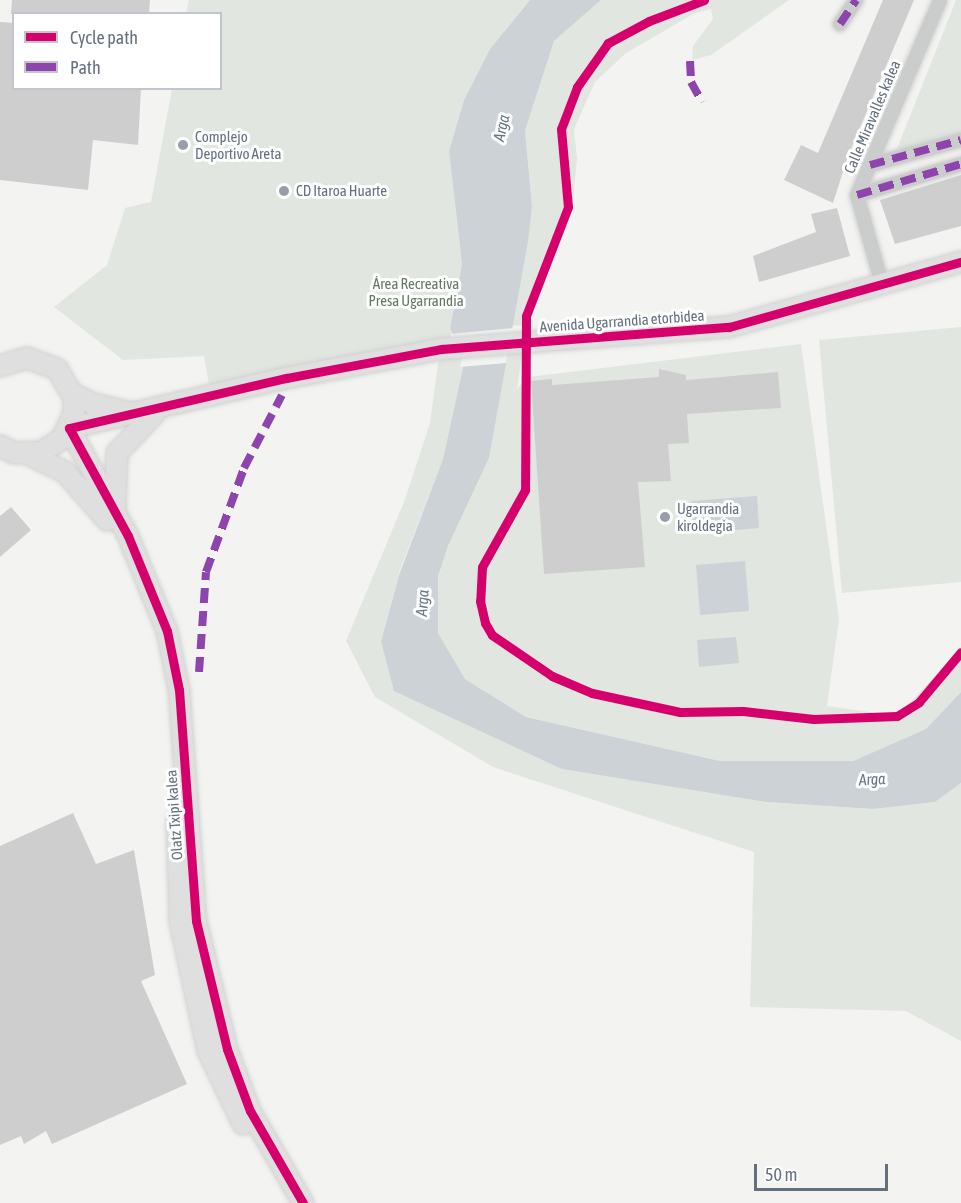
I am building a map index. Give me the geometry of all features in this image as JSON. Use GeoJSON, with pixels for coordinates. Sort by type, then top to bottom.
{"type":"FeatureCollection","features":[{"type":"Feature","properties":{"kind":"street","name":"Calle Miravalles kalea"},"geometry":{"type":"LineString","coordinates":[[882,284],[857,195],[940,0]]}},
{"type":"Feature","properties":{"kind":"street"},"geometry":{"type":"LineString","coordinates":[[840,24],[851,4]]}},
{"type":"Feature","properties":{"kind":"street"},"geometry":{"type":"LineString","coordinates":[[870,165],[961,140]]}},
{"type":"Feature","properties":{"kind":"street"},"geometry":{"type":"LineString","coordinates":[[857,195],[961,164]]}},
{"type":"Feature","properties":{"kind":"street","name":"Avenida Ugarrandia etorbidea"},"geometry":{"type":"LineString","coordinates":[[69,428],[404,356],[729,327],[961,262]]}},
{"type":"Feature","properties":{"kind":"street"},"geometry":{"type":"LineString","coordinates":[[4,361],[43,361],[57,369],[72,393],[69,428],[52,447],[9,451]]}},
{"type":"Feature","properties":{"kind":"street","name":"Avenida Ugarrandia etorbidea"},"geometry":{"type":"LineString","coordinates":[[72,393],[93,404],[150,412]]}},
{"type":"Feature","properties":{"kind":"street"},"geometry":{"type":"LineString","coordinates":[[115,512],[117,453],[150,412]]}},
{"type":"Feature","properties":{"kind":"street","name":"Olatz Txipi kalea"},"geometry":{"type":"LineString","coordinates":[[69,428],[115,512],[149,581],[180,690],[196,921],[227,1049],[249,1111],[303,1203]]}},
{"type":"Feature","properties":{"kind":"street","name":"Olatz Txipi kalea"},"geometry":{"type":"LineString","coordinates":[[9,451],[65,472],[87,492],[129,559],[154,628],[170,699],[180,922],[208,1052],[246,1130],[290,1203]]}},
{"type":"Feature","properties":{"kind":"green space","name":"Área Recreativa Presa Ugarrandia"},"geometry":{"type":"Polygon","coordinates":[[[189,0],[530,0],[490,49],[464,100],[449,151],[462,264],[450,328],[465,357],[443,459],[400,570],[381,640],[562,769],[766,802],[873,809],[935,802],[961,783],[961,1041],[906,1011],[750,1007],[754,852],[493,767],[375,697],[346,641],[404,502],[430,423],[440,349],[211,396],[204,356],[123,360],[54,307],[107,265],[125,208],[151,202],[172,90],[222,90],[222,12],[186,12],[189,0]]]}},
{"type":"Feature","properties":{"kind":"green space"},"geometry":{"type":"Polygon","coordinates":[[[601,0],[789,0],[711,55],[692,60],[693,46],[713,19],[711,9],[695,13],[626,53],[595,82],[574,129],[577,159],[572,211],[537,285],[528,325],[508,326],[532,206],[525,131],[554,41],[601,0]]]}},
{"type":"Feature","properties":{"kind":"green space"},"geometry":{"type":"Polygon","coordinates":[[[956,0],[961,0],[961,139],[893,159],[956,0]]]}},
{"type":"Feature","properties":{"kind":"green space"},"geometry":{"type":"Polygon","coordinates":[[[961,327],[961,582],[842,593],[819,340],[961,327]]]}},
{"type":"Feature","properties":{"kind":"green space","name":"Ugarrandia kiroldegia"},"geometry":{"type":"Polygon","coordinates":[[[524,343],[517,389],[528,377],[801,344],[839,619],[827,706],[897,716],[961,649],[961,692],[926,729],[853,761],[720,761],[526,717],[465,679],[438,633],[438,578],[448,546],[489,458],[507,344],[524,343]]]}},
{"type":"Feature","properties":{"kind":"water","name":"Arga"},"geometry":{"type":"Polygon","coordinates":[[[530,0],[601,0],[554,41],[525,131],[532,206],[528,241],[489,458],[448,546],[438,577],[438,633],[465,679],[526,717],[720,761],[853,761],[926,729],[961,692],[961,783],[935,802],[873,809],[766,802],[562,769],[394,691],[381,641],[399,575],[443,459],[465,358],[450,328],[462,264],[449,151],[464,100],[490,49],[530,0]]]}},
{"type":"Feature","properties":{"kind":"water"},"geometry":{"type":"Polygon","coordinates":[[[757,496],[759,528],[694,534],[691,501],[757,496]]]}},
{"type":"Feature","properties":{"kind":"water"},"geometry":{"type":"Polygon","coordinates":[[[745,561],[749,611],[700,615],[696,565],[745,561]]]}},
{"type":"Feature","properties":{"kind":"water"},"geometry":{"type":"Polygon","coordinates":[[[736,637],[739,663],[699,667],[697,640],[736,637]]]}},
{"type":"Feature","properties":{"kind":"pier"},"geometry":{"type":"Polygon","coordinates":[[[513,328],[506,363],[460,367],[462,358],[450,334],[513,328]]]}},
{"type":"Feature","properties":{"kind":"building"},"geometry":{"type":"Polygon","coordinates":[[[12,0],[150,0],[149,12],[12,12],[11,14],[12,0]]]}},
{"type":"Feature","properties":{"kind":"building"},"geometry":{"type":"Polygon","coordinates":[[[883,0],[914,0],[848,156],[833,203],[784,180],[801,145],[818,153],[883,0]]]}},
{"type":"Feature","properties":{"kind":"building"},"geometry":{"type":"Polygon","coordinates":[[[0,22],[12,23],[12,90],[141,90],[138,145],[93,140],[88,190],[0,180],[0,22]]]}},
{"type":"Feature","properties":{"kind":"building"},"geometry":{"type":"Polygon","coordinates":[[[961,175],[961,226],[895,244],[880,200],[961,175]]]}},
{"type":"Feature","properties":{"kind":"building"},"geometry":{"type":"Polygon","coordinates":[[[837,208],[850,256],[759,282],[753,256],[816,232],[811,214],[837,208]]]}},
{"type":"Feature","properties":{"kind":"building"},"geometry":{"type":"Polygon","coordinates":[[[659,369],[686,375],[686,380],[778,372],[781,408],[687,414],[689,443],[668,444],[671,481],[638,482],[645,567],[544,574],[531,381],[552,379],[552,385],[659,377],[659,369]]]}},
{"type":"Feature","properties":{"kind":"building"},"geometry":{"type":"Polygon","coordinates":[[[11,507],[31,530],[0,557],[0,516],[11,507]]]}},
{"type":"Feature","properties":{"kind":"building"},"geometry":{"type":"Polygon","coordinates":[[[73,813],[96,864],[134,850],[155,975],[141,981],[187,1084],[52,1144],[46,1131],[24,1144],[21,1136],[0,1145],[0,846],[73,813]]]}},
{"type":"Feature","properties":{"kind":"marked path"},"geometry":{"type":"LineString","coordinates":[[840,24],[856,0]]}},
{"type":"Feature","properties":{"kind":"marked path"},"geometry":{"type":"LineString","coordinates":[[690,61],[691,82],[702,102]]}},
{"type":"Feature","properties":{"kind":"marked path"},"geometry":{"type":"LineString","coordinates":[[870,165],[961,140]]}},
{"type":"Feature","properties":{"kind":"marked path"},"geometry":{"type":"LineString","coordinates":[[857,195],[961,164]]}},
{"type":"Feature","properties":{"kind":"marked path"},"geometry":{"type":"LineString","coordinates":[[199,672],[206,572],[244,468],[282,395]]}},
{"type":"Feature","properties":{"kind":"cycle path"},"geometry":{"type":"LineString","coordinates":[[704,0],[649,21],[608,43],[577,87],[561,129],[568,207],[526,316],[525,490],[482,567],[480,601],[485,623],[492,635],[552,676],[592,693],[680,712],[743,711],[814,719],[897,716],[919,702],[961,652]]}},
{"type":"Feature","properties":{"kind":"cycle path"},"geometry":{"type":"LineString","coordinates":[[303,1203],[250,1111],[227,1049],[196,921],[179,690],[167,631],[128,536],[69,428],[286,378],[441,349],[729,327],[961,262]]}},
{"type":"Feature","properties":{"kind":"place","name":"Complejo Deportivo Areta"},"geometry":{"type":"Point","coordinates":[183,145]}},
{"type":"Feature","properties":{"kind":"place","name":"CD Itaroa Huarte"},"geometry":{"type":"Point","coordinates":[284,191]}},
{"type":"Feature","properties":{"kind":"place","name":"Ugarrandia kiroldegia"},"geometry":{"type":"Point","coordinates":[665,517]}}]}
